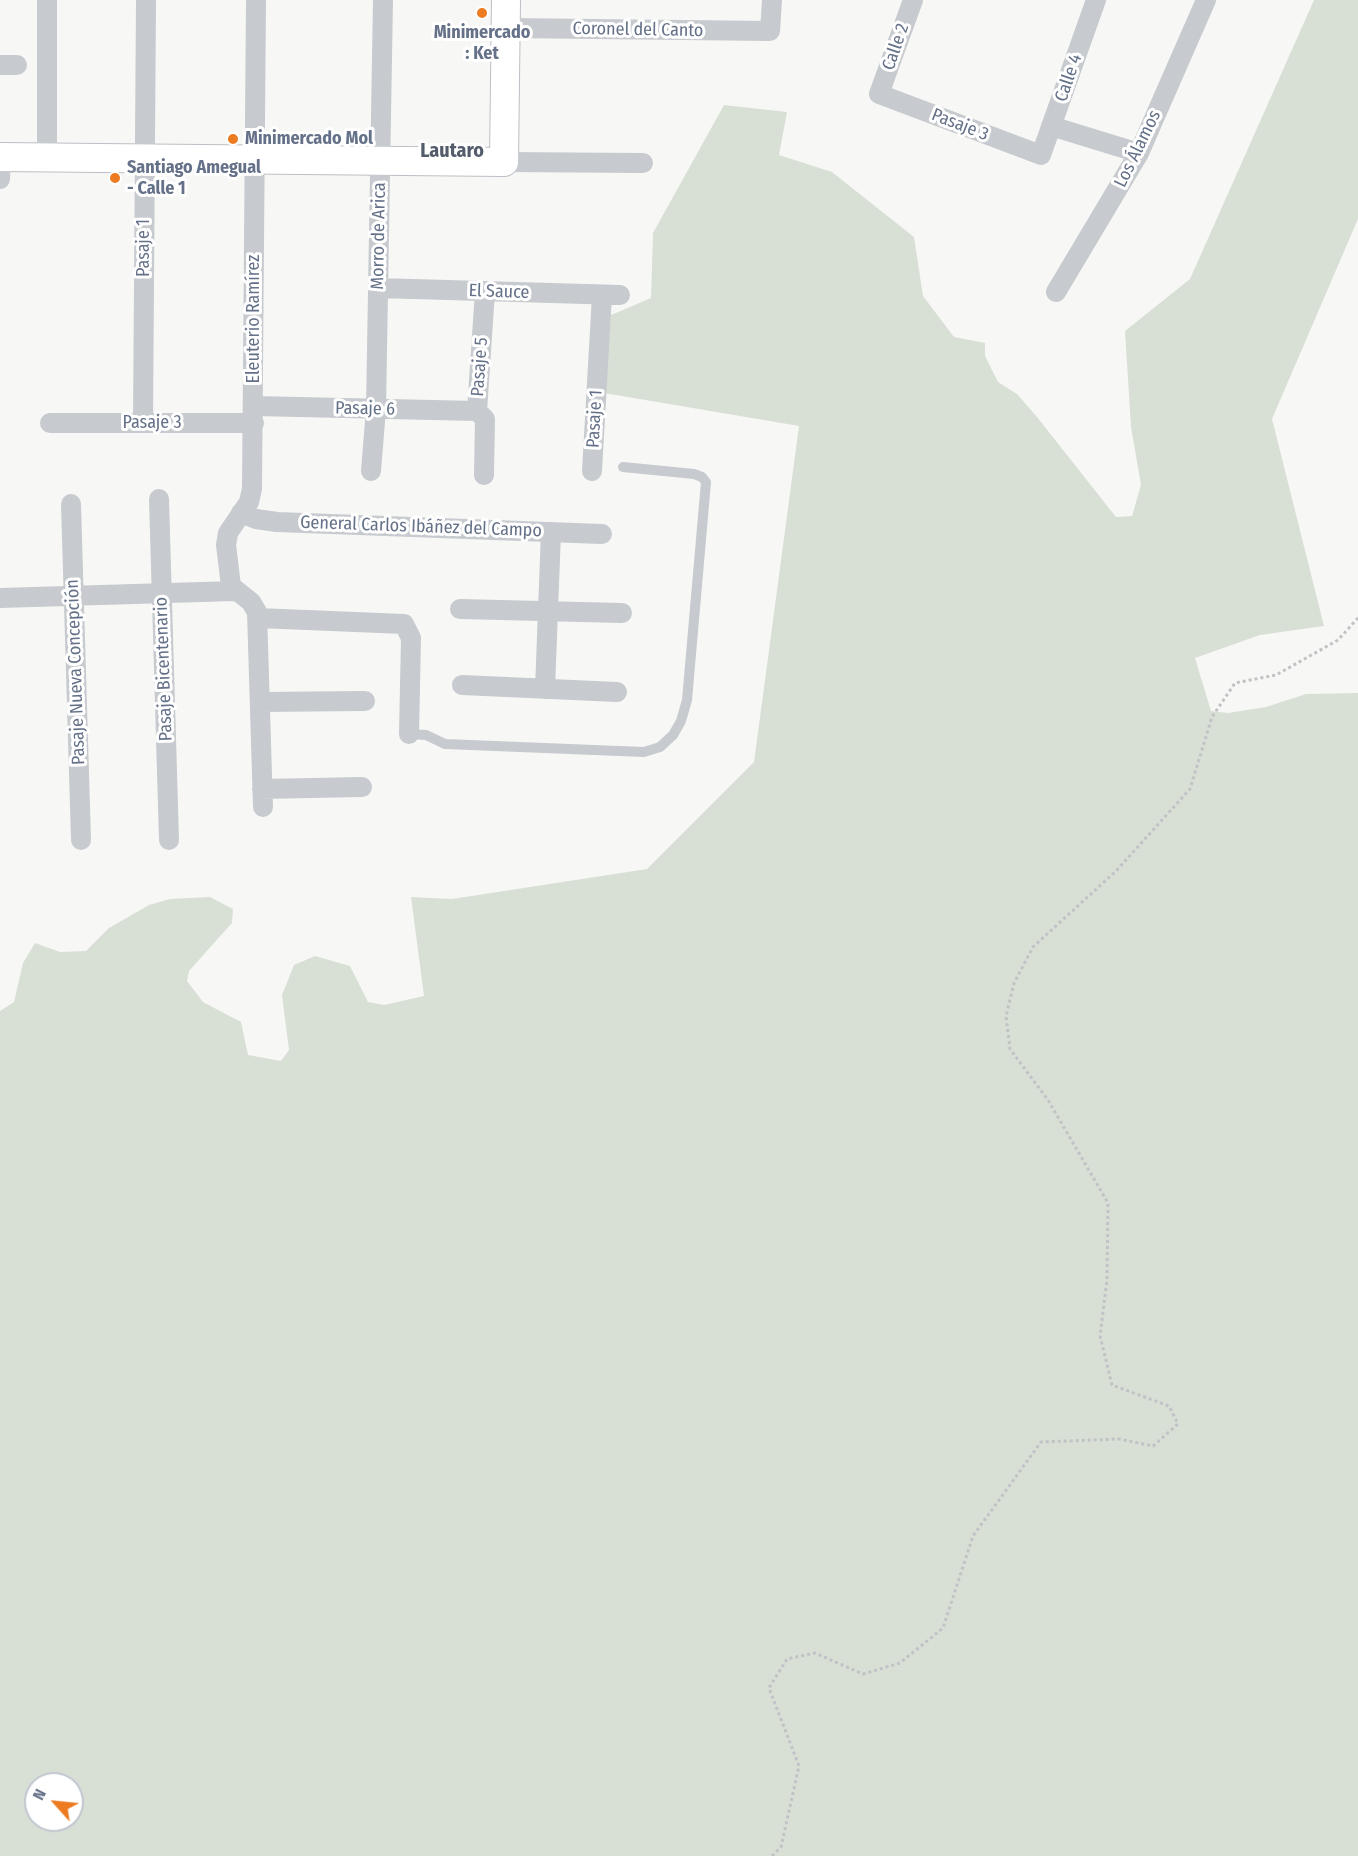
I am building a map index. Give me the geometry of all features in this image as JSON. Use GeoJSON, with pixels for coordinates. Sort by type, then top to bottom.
{"type":"FeatureCollection","features":[{"type":"Feature","properties":{"kind":"street"},"geometry":{"type":"LineString","coordinates":[[47,0],[47,157]]}},
{"type":"Feature","properties":{"kind":"street","name":"Pasaje 1"},"geometry":{"type":"LineString","coordinates":[[143,423],[146,0]]}},
{"type":"Feature","properties":{"kind":"street","name":"Eleuterio Ramírez"},"geometry":{"type":"LineString","coordinates":[[256,0],[252,489],[249,502],[228,534],[226,545],[229,580],[235,591],[251,602],[258,618]]}},
{"type":"Feature","properties":{"kind":"street","name":"Morro de Arica"},"geometry":{"type":"LineString","coordinates":[[370,471],[376,409],[382,0]]}},
{"type":"Feature","properties":{"kind":"street"},"geometry":{"type":"LineString","coordinates":[[504,162],[506,0]]}},
{"type":"Feature","properties":{"kind":"street","name":"Coronel del Canto"},"geometry":{"type":"LineString","coordinates":[[506,28],[770,31],[772,0]]}},
{"type":"Feature","properties":{"kind":"street","name":"Calle 2"},"geometry":{"type":"LineString","coordinates":[[879,94],[913,0]]}},
{"type":"Feature","properties":{"kind":"street","name":"Calle 4"},"geometry":{"type":"LineString","coordinates":[[1041,155],[1096,0]]}},
{"type":"Feature","properties":{"kind":"street","name":"Los Álamos"},"geometry":{"type":"LineString","coordinates":[[1056,292],[1139,153],[1206,0]]}},
{"type":"Feature","properties":{"kind":"street","name":"Pasaje 3"},"geometry":{"type":"LineString","coordinates":[[879,94],[1041,155]]}},
{"type":"Feature","properties":{"kind":"street"},"geometry":{"type":"LineString","coordinates":[[1052,126],[1139,153]]}},
{"type":"Feature","properties":{"kind":"street"},"geometry":{"type":"LineString","coordinates":[[0,179],[0,157],[380,159],[643,164]]}},
{"type":"Feature","properties":{"kind":"street","name":"El Sauce"},"geometry":{"type":"LineString","coordinates":[[378,288],[611,295]]}},
{"type":"Feature","properties":{"kind":"street","name":"Pasaje 5"},"geometry":{"type":"LineString","coordinates":[[484,475],[485,419],[477,411],[485,291]]}},
{"type":"Feature","properties":{"kind":"street","name":"Pasaje 1"},"geometry":{"type":"LineString","coordinates":[[592,471],[611,295]]}},
{"type":"Feature","properties":{"kind":"street","name":"Pasaje 6"},"geometry":{"type":"LineString","coordinates":[[254,415],[376,409],[477,411]]}},
{"type":"Feature","properties":{"kind":"street","name":"Pasaje 3"},"geometry":{"type":"LineString","coordinates":[[50,423],[143,423],[254,415]]}},
{"type":"Feature","properties":{"kind":"street","name":"Pasaje Bicentenario"},"geometry":{"type":"LineString","coordinates":[[159,499],[169,840]]}},
{"type":"Feature","properties":{"kind":"street","name":"Pasaje Nueva Concepción"},"geometry":{"type":"LineString","coordinates":[[71,504],[81,840]]}},
{"type":"Feature","properties":{"kind":"street","name":"General Carlos Ibáñez del Campo"},"geometry":{"type":"LineString","coordinates":[[241,513],[277,522],[602,534]]}},
{"type":"Feature","properties":{"kind":"street"},"geometry":{"type":"LineString","coordinates":[[545,689],[551,532]]}},
{"type":"Feature","properties":{"kind":"street"},"geometry":{"type":"LineString","coordinates":[[0,598],[235,591]]}},
{"type":"Feature","properties":{"kind":"street"},"geometry":{"type":"LineString","coordinates":[[460,609],[622,613]]}},
{"type":"Feature","properties":{"kind":"street"},"geometry":{"type":"LineString","coordinates":[[362,787],[262,798],[258,618],[395,621],[404,624],[411,638],[409,734]]}},
{"type":"Feature","properties":{"kind":"street"},"geometry":{"type":"LineString","coordinates":[[462,685],[617,692]]}},
{"type":"Feature","properties":{"kind":"street"},"geometry":{"type":"LineString","coordinates":[[260,702],[365,701]]}},
{"type":"Feature","properties":{"kind":"lane"},"geometry":{"type":"LineString","coordinates":[[409,734],[426,735],[445,744],[644,752],[660,747],[673,735],[681,721],[687,700],[706,486],[702,477],[694,474],[623,467]]}},
{"type":"Feature","properties":{"kind":"path"},"geometry":{"type":"LineString","coordinates":[[772,1856],[781,1847],[799,1766],[769,1688],[786,1659],[815,1653],[862,1674],[900,1663],[943,1628],[973,1536],[1041,1442],[1119,1439],[1153,1446],[1178,1424],[1169,1406],[1112,1385],[1100,1336],[1107,1280],[1108,1203],[1048,1100],[1010,1049],[1006,1016],[1014,983],[1033,947],[1116,871],[1190,789],[1212,717],[1235,683],[1276,675],[1338,640],[1358,618]]}},
{"type":"Feature","properties":{"kind":"shaded area"},"geometry":{"type":"Polygon","coordinates":[[[1314,0],[1358,0],[1358,219],[1272,419],[1324,626],[1260,635],[1195,658],[1211,711],[1228,713],[1266,707],[1306,694],[1358,693],[1358,1856],[0,1856],[0,1011],[14,1002],[23,963],[35,943],[60,952],[86,951],[109,928],[149,905],[170,899],[210,897],[233,909],[232,923],[189,971],[187,981],[203,1002],[241,1022],[248,1055],[281,1061],[289,1050],[282,995],[294,965],[315,956],[350,966],[368,1002],[384,1005],[424,996],[411,897],[452,899],[647,869],[754,762],[799,426],[604,393],[611,315],[651,298],[653,233],[724,105],[787,112],[779,155],[832,172],[914,237],[923,296],[954,337],[985,343],[985,356],[998,382],[1017,394],[1116,517],[1132,516],[1141,485],[1131,427],[1125,331],[1190,279],[1314,0]]]}},
{"type":"Feature","properties":{"kind":"place","name":"Minimercado : Ket"},"geometry":{"type":"Point","coordinates":[482,13]}},
{"type":"Feature","properties":{"kind":"place","name":"Minimercado Mol"},"geometry":{"type":"Point","coordinates":[233,139]}},
{"type":"Feature","properties":{"kind":"place","name":"Santiago Amegual - Calle 1"},"geometry":{"type":"Point","coordinates":[115,178]}},
{"type":"Feature","properties":{"kind":"district","name":"Lautaro"},"geometry":{"type":"Point","coordinates":[452,151]}}]}
